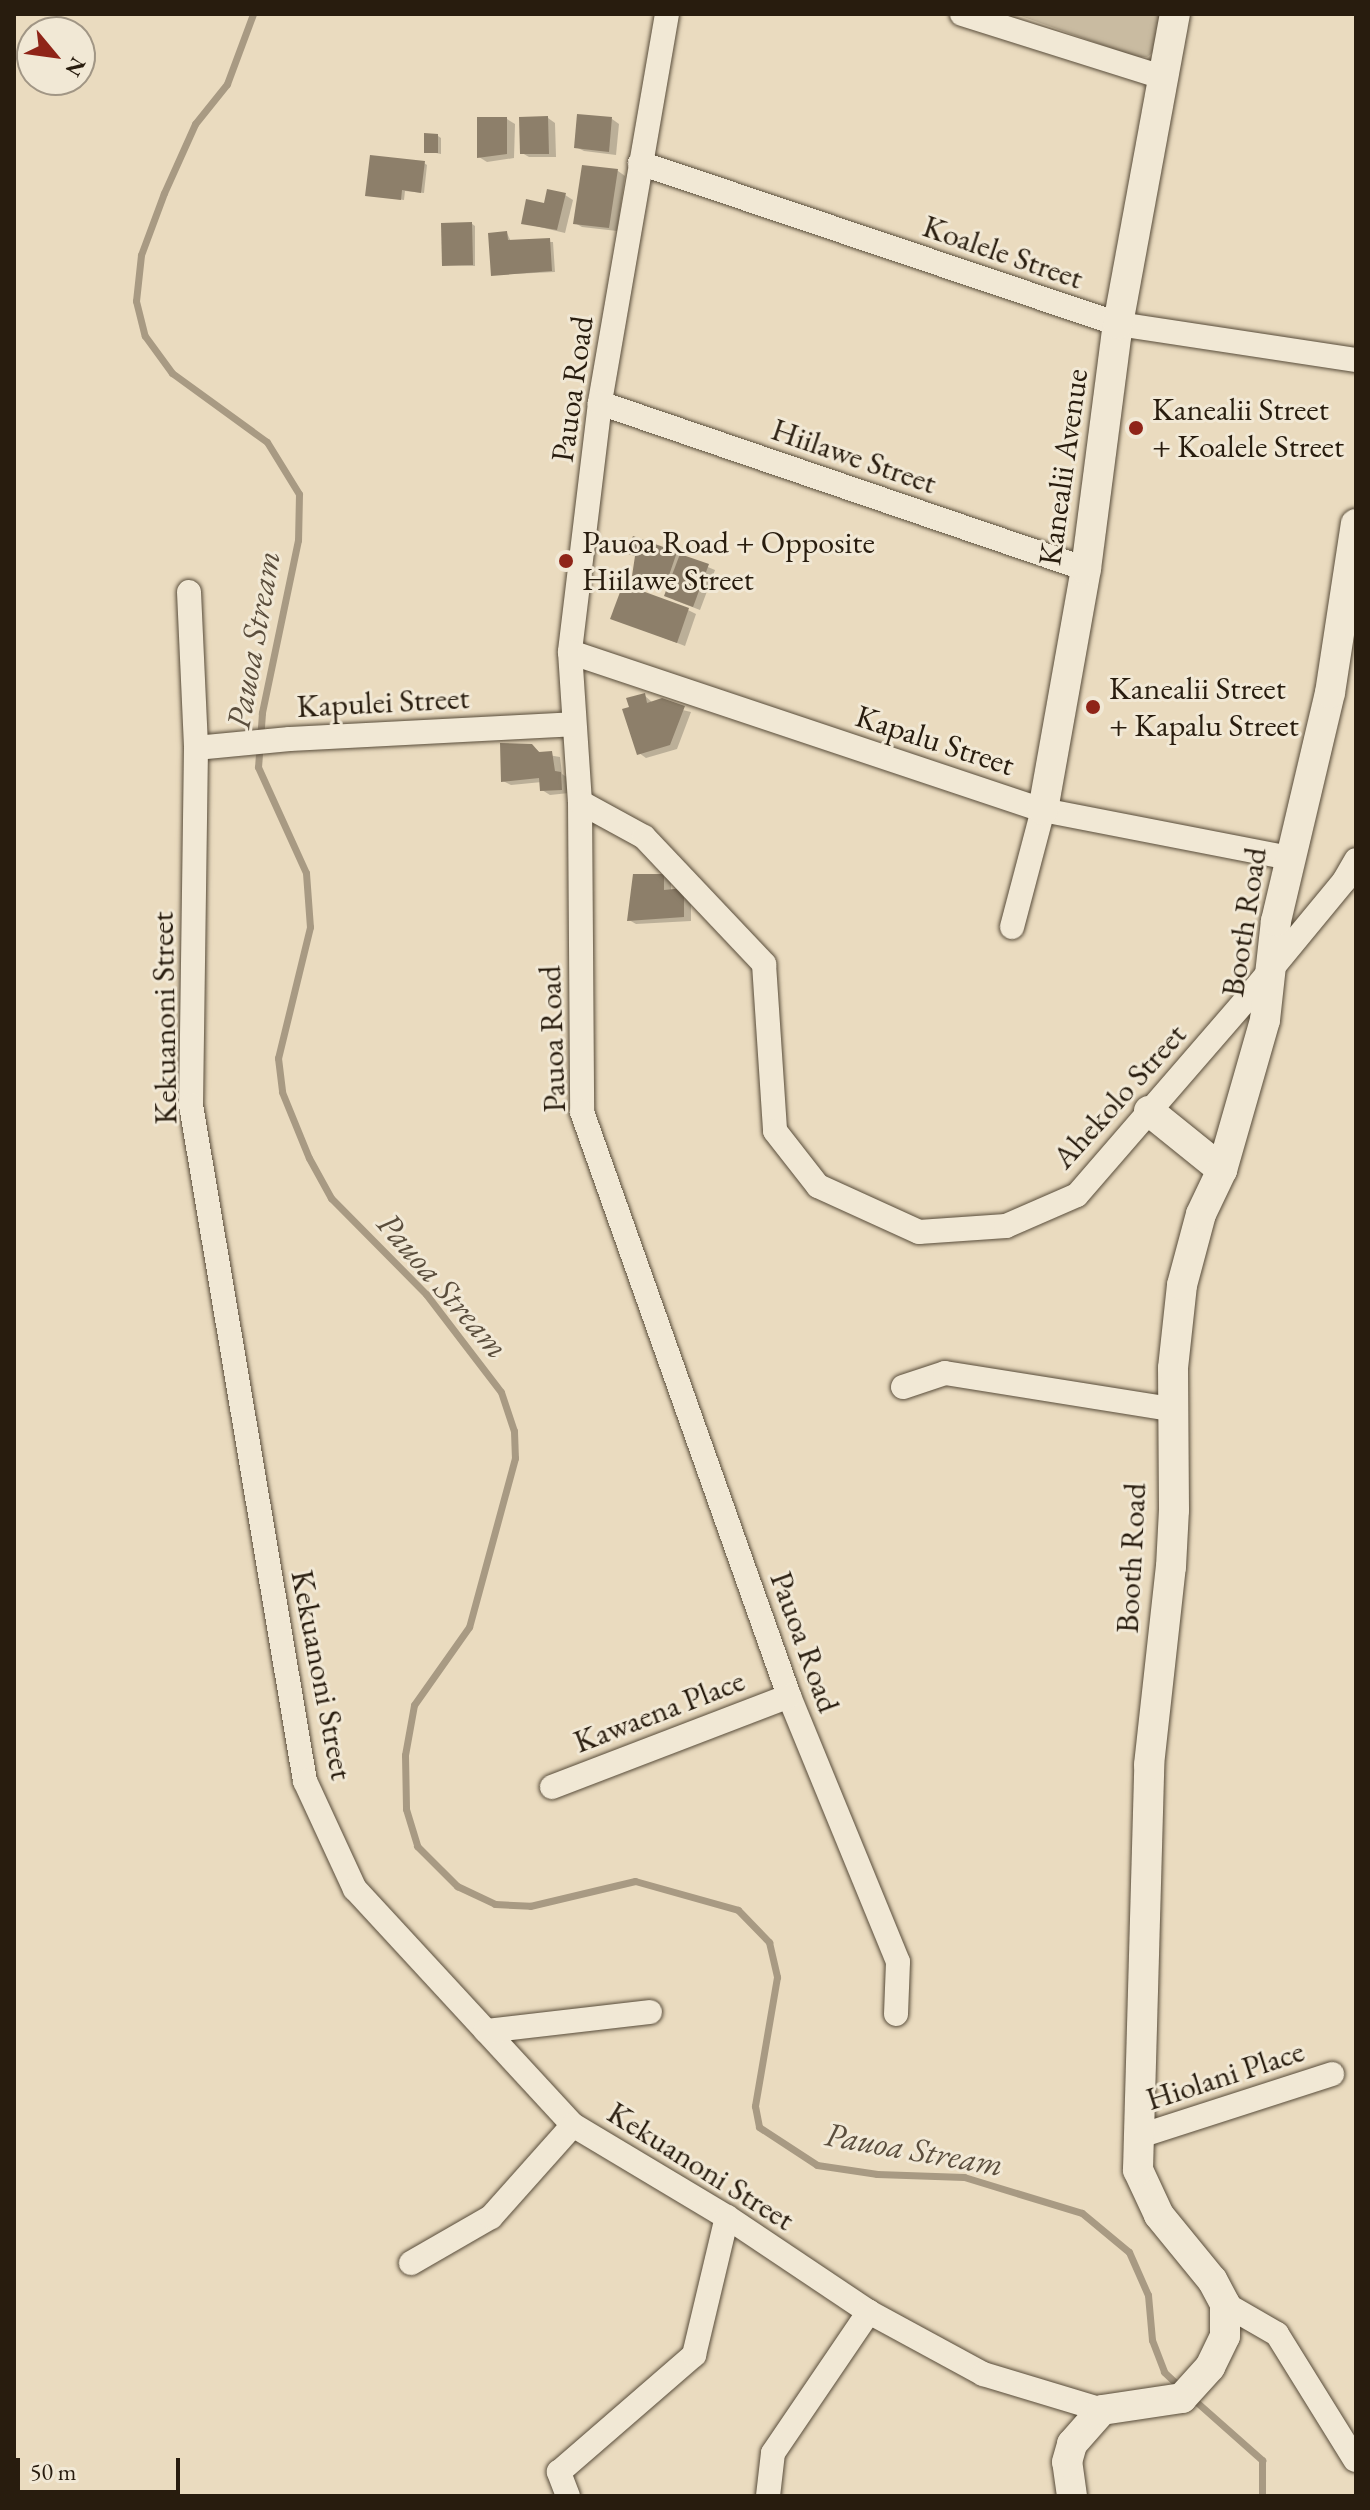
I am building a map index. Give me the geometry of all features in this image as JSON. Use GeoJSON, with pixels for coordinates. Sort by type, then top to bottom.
{"type":"FeatureCollection","features":[{"type":"Feature","properties":{"kind":"street","name":"Pauoa Road"},"geometry":{"type":"LineString","coordinates":[[667,14],[600,403],[570,652],[580,802],[582,1112],[789,1696],[898,1962],[896,2014]]}},
{"type":"Feature","properties":{"kind":"street"},"geometry":{"type":"LineString","coordinates":[[962,14],[1165,78]]}},
{"type":"Feature","properties":{"kind":"street","name":"Kanealii Avenue"},"geometry":{"type":"LineString","coordinates":[[1012,927],[1043,810],[1086,569],[1118,324],[1175,14]]}},
{"type":"Feature","properties":{"kind":"street","name":"Koalele Street"},"geometry":{"type":"LineString","coordinates":[[640,163],[1118,324],[1356,360]]}},
{"type":"Feature","properties":{"kind":"street","name":"Hiilawe Street"},"geometry":{"type":"LineString","coordinates":[[600,403],[1086,569]]}},
{"type":"Feature","properties":{"kind":"street","name":"Booth Road"},"geometry":{"type":"LineString","coordinates":[[1225,2304],[1212,2280],[1159,2215],[1145,2191],[1138,2170],[1149,1765],[1171,1567],[1171,1409],[1182,1285],[1201,1214],[1222,1170],[1265,1020],[1269,973],[1289,858],[1330,693],[1356,527]]}},
{"type":"Feature","properties":{"kind":"street","name":"Kekuanoni Street"},"geometry":{"type":"LineString","coordinates":[[189,592],[196,748],[191,1105],[305,1781],[355,1889],[573,2125],[727,2217],[869,2312],[983,2374],[1102,2410]]}},
{"type":"Feature","properties":{"kind":"street","name":"Kapalu Street"},"geometry":{"type":"LineString","coordinates":[[570,652],[1043,810],[1289,858]]}},
{"type":"Feature","properties":{"kind":"street","name":"Kapulei Street"},"geometry":{"type":"LineString","coordinates":[[196,748],[290,739],[573,724]]}},
{"type":"Feature","properties":{"kind":"street","name":"Ahekolo Street"},"geometry":{"type":"LineString","coordinates":[[580,802],[644,837],[764,964],[775,1131],[818,1186],[919,1232],[1006,1226],[1077,1195],[1269,973],[1344,881],[1356,860]]}},
{"type":"Feature","properties":{"kind":"street"},"geometry":{"type":"LineString","coordinates":[[1149,1111],[1222,1170]]}},
{"type":"Feature","properties":{"kind":"street"},"geometry":{"type":"LineString","coordinates":[[903,1387],[945,1373],[1171,1409]]}},
{"type":"Feature","properties":{"kind":"street","name":"Kawaena Place"},"geometry":{"type":"LineString","coordinates":[[552,1787],[789,1696]]}},
{"type":"Feature","properties":{"kind":"street"},"geometry":{"type":"LineString","coordinates":[[486,2031],[650,2012]]}},
{"type":"Feature","properties":{"kind":"street","name":"Hiolani Place"},"geometry":{"type":"LineString","coordinates":[[1137,2137],[1332,2074]]}},
{"type":"Feature","properties":{"kind":"street"},"geometry":{"type":"LineString","coordinates":[[411,2263],[491,2217],[573,2125]]}},
{"type":"Feature","properties":{"kind":"street"},"geometry":{"type":"LineString","coordinates":[[568,2496],[559,2472],[694,2355],[727,2217]]}},
{"type":"Feature","properties":{"kind":"street"},"geometry":{"type":"LineString","coordinates":[[1072,2496],[1067,2462],[1072,2444],[1102,2410],[1182,2398],[1210,2367],[1225,2336],[1225,2304],[1277,2334],[1355,2460]]}},
{"type":"Feature","properties":{"kind":"street"},"geometry":{"type":"LineString","coordinates":[[768,2496],[773,2453],[869,2312]]}},
{"type":"Feature","properties":{"kind":"shaded area"},"geometry":{"type":"Polygon","coordinates":[[[1015,14],[1166,14],[1160,47],[1147,57],[1136,57],[1015,14]]]}},
{"type":"Feature","properties":{"kind":"building"},"geometry":{"type":"Polygon","coordinates":[[[577,114],[612,117],[609,152],[574,148],[577,114]]]}},
{"type":"Feature","properties":{"kind":"building"},"geometry":{"type":"Polygon","coordinates":[[[548,116],[549,154],[520,154],[519,117],[548,116]]]}},
{"type":"Feature","properties":{"kind":"building"},"geometry":{"type":"Polygon","coordinates":[[[477,117],[507,117],[507,154],[477,158],[477,117]]]}},
{"type":"Feature","properties":{"kind":"building"},"geometry":{"type":"Polygon","coordinates":[[[424,133],[438,134],[438,153],[424,153],[424,133]]]}},
{"type":"Feature","properties":{"kind":"building"},"geometry":{"type":"Polygon","coordinates":[[[370,155],[425,161],[421,193],[402,190],[401,200],[365,196],[370,155]]]}},
{"type":"Feature","properties":{"kind":"building"},"geometry":{"type":"Polygon","coordinates":[[[582,165],[618,169],[609,228],[573,224],[582,165]]]}},
{"type":"Feature","properties":{"kind":"building"},"geometry":{"type":"Polygon","coordinates":[[[547,189],[566,193],[557,230],[521,224],[526,199],[544,203],[547,189]]]}},
{"type":"Feature","properties":{"kind":"building"},"geometry":{"type":"Polygon","coordinates":[[[472,222],[473,265],[442,266],[441,223],[472,222]]]}},
{"type":"Feature","properties":{"kind":"building"},"geometry":{"type":"Polygon","coordinates":[[[507,231],[508,240],[550,238],[552,271],[491,276],[488,233],[507,231]]]}},
{"type":"Feature","properties":{"kind":"building"},"geometry":{"type":"Polygon","coordinates":[[[633,536],[677,552],[665,587],[632,576],[635,556],[625,553],[633,536]]]}},
{"type":"Feature","properties":{"kind":"building"},"geometry":{"type":"Polygon","coordinates":[[[680,554],[709,564],[693,607],[664,596],[680,554]]]}},
{"type":"Feature","properties":{"kind":"building"},"geometry":{"type":"Polygon","coordinates":[[[623,584],[689,608],[677,643],[610,619],[623,584]]]}},
{"type":"Feature","properties":{"kind":"building"},"geometry":{"type":"Polygon","coordinates":[[[645,693],[647,703],[662,698],[685,706],[670,745],[637,755],[622,709],[629,707],[626,698],[645,693]]]}},
{"type":"Feature","properties":{"kind":"building"},"geometry":{"type":"Polygon","coordinates":[[[500,743],[532,744],[539,752],[552,751],[555,771],[561,772],[562,790],[540,791],[539,778],[501,782],[500,743]]]}},
{"type":"Feature","properties":{"kind":"building"},"geometry":{"type":"Polygon","coordinates":[[[633,874],[664,874],[664,890],[684,888],[684,917],[627,921],[633,874]]]}},
{"type":"Feature","properties":{"kind":"waterway","name":"Pauoa Stream"},"geometry":{"type":"LineString","coordinates":[[253,14],[227,84],[195,124],[164,193],[141,255],[136,301],[145,336],[172,373],[267,442],[299,494],[298,540],[262,713],[258,767],[306,873],[310,927],[278,1058],[282,1092],[309,1158],[331,1198],[426,1294],[501,1392],[514,1431],[515,1458],[469,1627],[414,1705],[405,1755],[406,1809],[417,1846],[457,1886],[495,1904],[530,1906],[635,1881],[738,1910],[769,1942],[777,1977],[755,2106],[759,2127],[817,2165],[877,2174],[964,2177],[1082,2213],[1129,2252],[1148,2295],[1152,2340],[1164,2372],[1180,2387]]}},
{"type":"Feature","properties":{"kind":"waterway","name":"Pauoa Stream"},"geometry":{"type":"LineString","coordinates":[[1192,2398],[1262,2460],[1262,2496]]}},
{"type":"Feature","properties":{"kind":"place","name":"Kanealii Street + Koalele Street"},"geometry":{"type":"Point","coordinates":[1136,428]}},
{"type":"Feature","properties":{"kind":"place","name":"Pauoa Road + Opposite Hiilawe Street"},"geometry":{"type":"Point","coordinates":[566,561]}},
{"type":"Feature","properties":{"kind":"place","name":"Kanealii Street + Kapalu Street"},"geometry":{"type":"Point","coordinates":[1093,707]}}]}
